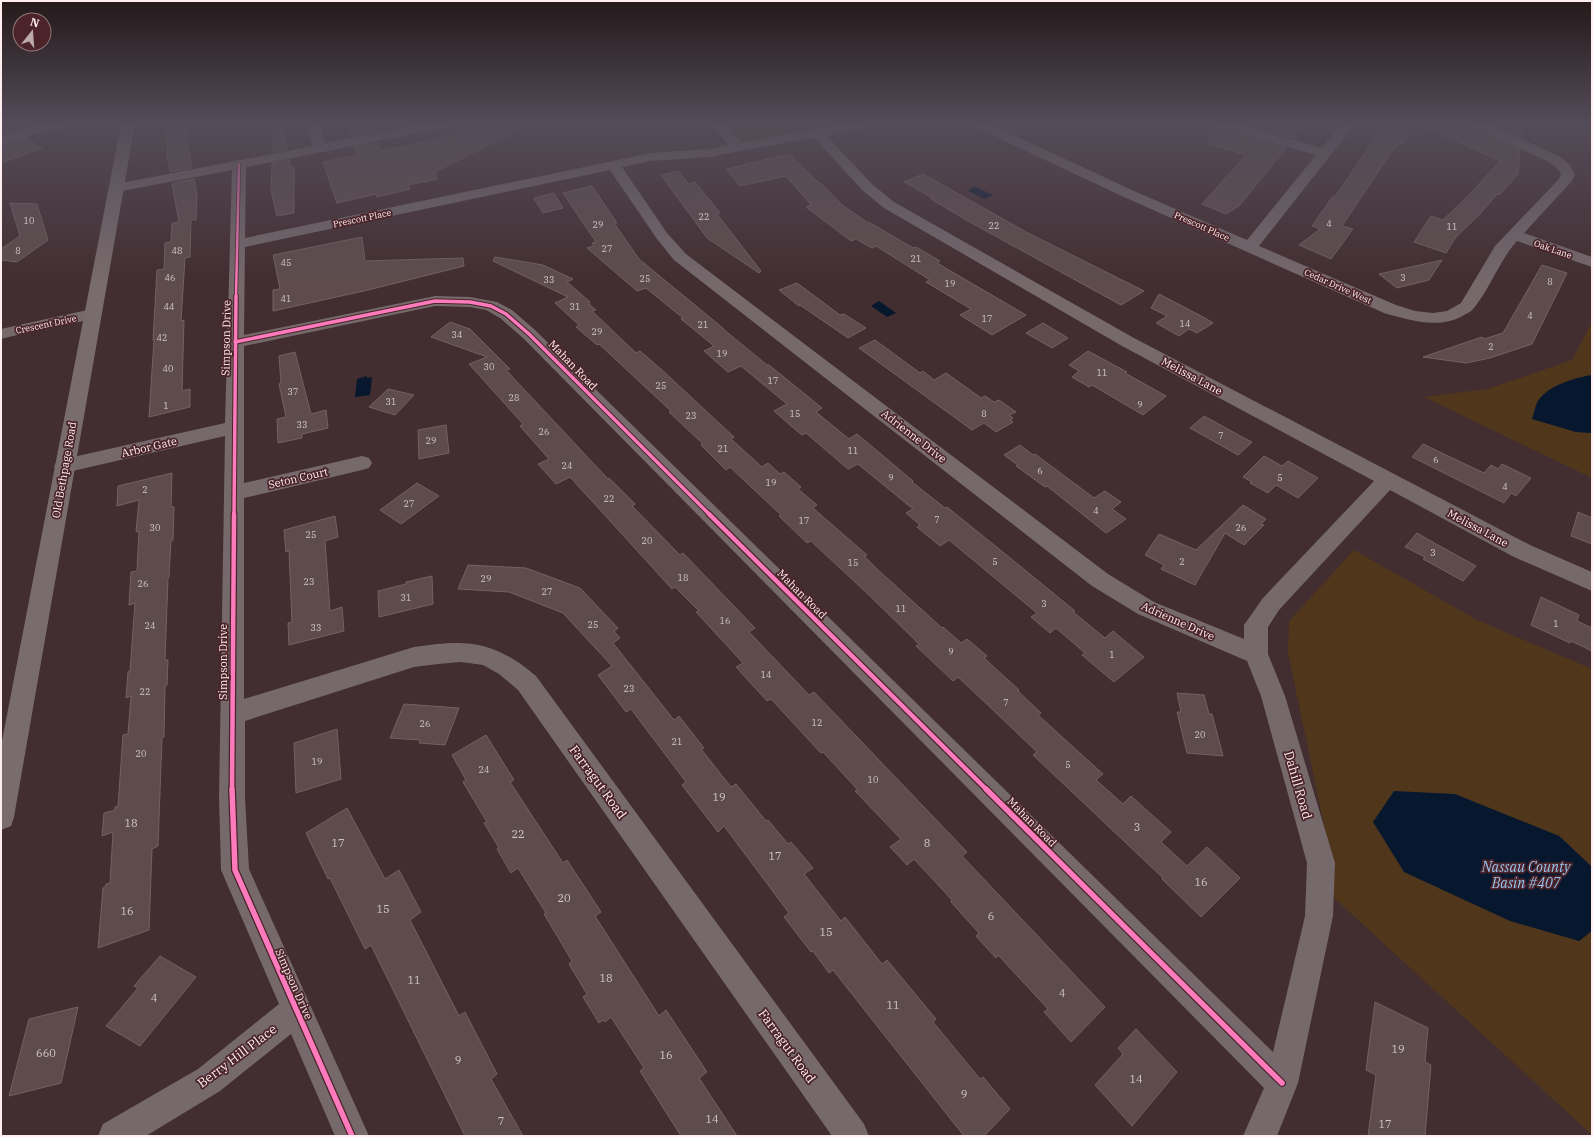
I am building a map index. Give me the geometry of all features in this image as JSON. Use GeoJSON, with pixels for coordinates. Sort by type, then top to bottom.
{"type":"FeatureCollection","features":[{"type":"Feature","properties":{"kind":"main road","name":"Old Bethpage Road"},"geometry":{"type":"LineString","coordinates":[[1,817],[118,177]]}},
{"type":"Feature","properties":{"kind":"street"},"geometry":{"type":"LineString","coordinates":[[116,188],[172,177]]}},
{"type":"Feature","properties":{"kind":"street","name":"Simpson Drive"},"geometry":{"type":"LineString","coordinates":[[239,177],[235,342],[232,714],[232,798],[235,870],[352,1136]]}},
{"type":"Feature","properties":{"kind":"street","name":"Prescott Place"},"geometry":{"type":"LineString","coordinates":[[237,244],[556,177]]}},
{"type":"Feature","properties":{"kind":"street","name":"Adrienne Drive"},"geometry":{"type":"LineString","coordinates":[[622,177],[662,236],[680,257],[1100,580],[1146,608],[1256,654]]}},
{"type":"Feature","properties":{"kind":"street","name":"Melissa Lane"},"geometry":{"type":"LineString","coordinates":[[858,177],[867,187],[889,205],[1128,342],[1522,551],[1592,582]]}},
{"type":"Feature","properties":{"kind":"street","name":"Prescott Place"},"geometry":{"type":"LineString","coordinates":[[1093,177],[1250,247]]}},
{"type":"Feature","properties":{"kind":"street"},"geometry":{"type":"LineString","coordinates":[[1250,247],[1306,177]]}},
{"type":"Feature","properties":{"kind":"street","name":"Cedar Drive West"},"geometry":{"type":"LineString","coordinates":[[1250,247],[1390,310],[1413,316],[1451,316],[1467,306],[1501,249],[1565,181],[1567,177]]}},
{"type":"Feature","properties":{"kind":"street","name":"Oak Lane"},"geometry":{"type":"LineString","coordinates":[[1515,235],[1592,262]]}},
{"type":"Feature","properties":{"kind":"street","name":"Mahan Road"},"geometry":{"type":"LineString","coordinates":[[235,342],[435,301],[470,302],[491,306],[506,314],[529,334],[1282,1083]]}},
{"type":"Feature","properties":{"kind":"street","name":"Crescent Drive"},"geometry":{"type":"LineString","coordinates":[[1,334],[22,328],[92,314]]}},
{"type":"Feature","properties":{"kind":"street","name":"Arbor Gate"},"geometry":{"type":"LineString","coordinates":[[64,466],[234,428]]}},
{"type":"Feature","properties":{"kind":"street","name":"Seton Court"},"geometry":{"type":"LineString","coordinates":[[234,494],[362,463]]}},
{"type":"Feature","properties":{"kind":"street","name":"Dahill Road"},"geometry":{"type":"LineString","coordinates":[[1260,1136],[1282,1083],[1319,916],[1320,863],[1273,696],[1256,654],[1256,625],[1271,604],[1387,480]]}},
{"type":"Feature","properties":{"kind":"street","name":"Farragut Road"},"geometry":{"type":"LineString","coordinates":[[232,714],[414,657],[446,652],[481,654],[505,665],[527,683],[852,1136]]}},
{"type":"Feature","properties":{"kind":"street","name":"Berry Hill Place"},"geometry":{"type":"LineString","coordinates":[[115,1136],[209,1080],[296,1010]]}},
{"type":"Feature","properties":{"kind":"shaded area"},"geometry":{"type":"Polygon","coordinates":[[[1592,322],[1592,375],[1575,378],[1532,419],[1576,432],[1592,433],[1592,478],[1424,397],[1487,389],[1572,360],[1592,322]]]}},
{"type":"Feature","properties":{"kind":"shaded area"},"geometry":{"type":"Polygon","coordinates":[[[1354,550],[1477,620],[1592,669],[1592,867],[1559,835],[1579,941],[1592,931],[1592,1135],[1332,896],[1331,859],[1288,653],[1289,621],[1354,550]]]}},
{"type":"Feature","properties":{"kind":"water"},"geometry":{"type":"Polygon","coordinates":[[[972,187],[976,187],[993,195],[985,199],[968,191],[972,187]]]}},
{"type":"Feature","properties":{"kind":"water"},"geometry":{"type":"Polygon","coordinates":[[[879,301],[896,313],[887,317],[871,306],[879,301]]]}},
{"type":"Feature","properties":{"kind":"water"},"geometry":{"type":"Polygon","coordinates":[[[1592,375],[1592,433],[1576,432],[1532,419],[1535,407],[1542,395],[1562,383],[1592,375]]]}},
{"type":"Feature","properties":{"kind":"water"},"geometry":{"type":"Polygon","coordinates":[[[367,376],[367,378],[372,377],[370,395],[355,397],[357,379],[367,376]]]}},
{"type":"Feature","properties":{"kind":"water","name":"Nassau County Basin #407"},"geometry":{"type":"Polygon","coordinates":[[[1394,791],[1455,794],[1559,836],[1592,867],[1592,931],[1579,941],[1510,921],[1404,872],[1373,822],[1394,791]]]}},
{"type":"Feature","properties":{"kind":"building"},"geometry":{"type":"Polygon","coordinates":[[[271,177],[294,177],[294,213],[277,216],[271,190],[271,177]]]}},
{"type":"Feature","properties":{"kind":"building"},"geometry":{"type":"Polygon","coordinates":[[[328,177],[436,177],[437,179],[408,185],[410,189],[377,197],[376,194],[337,203],[328,177]]]}},
{"type":"Feature","properties":{"kind":"building"},"geometry":{"type":"Polygon","coordinates":[[[663,177],[683,177],[688,184],[695,182],[720,213],[717,214],[761,271],[759,273],[707,238],[663,177]]]}},
{"type":"Feature","properties":{"kind":"building"},"geometry":{"type":"Polygon","coordinates":[[[733,177],[781,177],[740,186],[733,177]]]}},
{"type":"Feature","properties":{"kind":"building"},"geometry":{"type":"Polygon","coordinates":[[[787,177],[813,177],[821,183],[841,204],[868,223],[869,222],[913,248],[916,247],[940,261],[937,263],[1026,315],[992,335],[960,315],[971,309],[926,282],[930,280],[876,246],[872,248],[856,239],[851,241],[806,207],[811,205],[787,177]]]}},
{"type":"Feature","properties":{"kind":"building"},"geometry":{"type":"Polygon","coordinates":[[[916,177],[928,177],[1028,233],[1144,291],[1121,305],[966,220],[931,199],[933,198],[904,182],[916,177]]]}},
{"type":"Feature","properties":{"kind":"building"},"geometry":{"type":"Polygon","coordinates":[[[1226,177],[1262,177],[1239,206],[1226,214],[1202,204],[1226,177]]]}},
{"type":"Feature","properties":{"kind":"building"},"geometry":{"type":"Polygon","coordinates":[[[1349,177],[1375,177],[1342,226],[1353,229],[1331,259],[1299,245],[1320,229],[1312,226],[1333,196],[1335,196],[1349,177]]]}},
{"type":"Feature","properties":{"kind":"building"},"geometry":{"type":"Polygon","coordinates":[[[1485,177],[1515,177],[1455,238],[1446,253],[1414,242],[1431,216],[1443,220],[1485,177]]]}},
{"type":"Feature","properties":{"kind":"building"},"geometry":{"type":"Polygon","coordinates":[[[194,179],[197,195],[196,220],[191,220],[190,257],[185,258],[181,321],[184,320],[182,391],[190,389],[190,407],[149,417],[157,270],[164,269],[165,243],[171,242],[172,223],[179,222],[172,183],[194,179]]]}},
{"type":"Feature","properties":{"kind":"building"},"geometry":{"type":"Polygon","coordinates":[[[592,186],[617,223],[614,223],[639,259],[767,365],[769,365],[822,408],[816,412],[849,439],[857,434],[913,481],[912,482],[945,508],[947,507],[1020,566],[1075,611],[1073,612],[1105,638],[1113,631],[1144,657],[1114,682],[1082,655],[1085,653],[1056,628],[1050,633],[1031,617],[1037,613],[949,540],[940,546],[917,527],[920,525],[906,513],[913,509],[858,464],[848,469],[806,433],[802,435],[790,425],[774,411],[787,404],[741,366],[728,372],[704,351],[714,346],[681,319],[683,318],[646,288],[637,291],[587,248],[594,246],[592,243],[596,242],[563,193],[592,186]]]}},
{"type":"Feature","properties":{"kind":"building"},"geometry":{"type":"Polygon","coordinates":[[[554,193],[563,208],[543,213],[534,198],[554,193]]]}},
{"type":"Feature","properties":{"kind":"building"},"geometry":{"type":"Polygon","coordinates":[[[10,203],[37,204],[48,240],[17,262],[1,260],[1,249],[20,236],[10,203]]]}},
{"type":"Feature","properties":{"kind":"building"},"geometry":{"type":"Polygon","coordinates":[[[362,237],[365,261],[463,258],[464,266],[368,290],[273,311],[273,290],[280,289],[273,255],[362,237]]]}},
{"type":"Feature","properties":{"kind":"building"},"geometry":{"type":"Polygon","coordinates":[[[495,257],[543,265],[573,279],[567,282],[590,302],[589,304],[596,310],[592,311],[636,353],[640,351],[662,370],[734,437],[731,439],[762,467],[768,463],[780,474],[784,472],[801,487],[798,489],[817,505],[813,508],[867,555],[864,556],[942,628],[943,627],[961,643],[967,639],[987,656],[984,658],[1019,690],[1018,691],[1041,713],[1038,715],[1103,774],[1096,780],[1123,804],[1131,796],[1171,832],[1161,842],[1187,866],[1207,847],[1240,878],[1201,917],[1162,879],[1163,878],[1033,755],[1037,752],[993,710],[958,677],[953,681],[916,646],[919,644],[870,596],[811,541],[807,543],[779,516],[781,515],[730,467],[726,470],[701,445],[703,444],[669,412],[671,411],[599,344],[597,345],[576,327],[579,325],[555,303],[568,297],[493,261],[495,257]]]}},
{"type":"Feature","properties":{"kind":"building"},"geometry":{"type":"Polygon","coordinates":[[[1442,260],[1429,280],[1397,288],[1379,274],[1442,260]]]}},
{"type":"Feature","properties":{"kind":"building"},"geometry":{"type":"Polygon","coordinates":[[[1542,265],[1567,273],[1532,344],[1490,358],[1466,363],[1423,357],[1482,337],[1484,339],[1503,333],[1542,265]]]}},
{"type":"Feature","properties":{"kind":"building"},"geometry":{"type":"Polygon","coordinates":[[[797,283],[840,315],[844,314],[866,328],[848,338],[800,305],[799,306],[779,290],[797,283]]]}},
{"type":"Feature","properties":{"kind":"building"},"geometry":{"type":"Polygon","coordinates":[[[1159,294],[1213,323],[1197,333],[1189,329],[1179,336],[1156,323],[1167,316],[1151,308],[1159,294]]]}},
{"type":"Feature","properties":{"kind":"building"},"geometry":{"type":"Polygon","coordinates":[[[450,322],[470,329],[510,369],[506,370],[608,479],[609,478],[635,504],[632,506],[680,555],[683,553],[755,628],[749,632],[809,695],[814,692],[967,852],[962,856],[1105,1007],[1071,1042],[1044,1012],[1048,1009],[998,955],[996,958],[976,936],[979,933],[951,902],[952,900],[914,859],[907,865],[890,847],[901,839],[855,791],[858,790],[823,752],[821,753],[771,699],[767,701],[736,667],[743,663],[696,612],[699,611],[675,587],[672,589],[570,477],[556,484],[538,464],[549,459],[520,426],[523,424],[469,364],[487,357],[431,337],[450,322]]]}},
{"type":"Feature","properties":{"kind":"building"},"geometry":{"type":"Polygon","coordinates":[[[1043,323],[1068,338],[1052,348],[1026,333],[1043,323]]]}},
{"type":"Feature","properties":{"kind":"building"},"geometry":{"type":"Polygon","coordinates":[[[875,340],[920,373],[923,371],[934,380],[946,373],[981,398],[985,396],[994,402],[999,400],[1016,412],[1009,415],[1013,418],[1010,420],[1013,422],[996,432],[984,423],[972,430],[859,348],[875,340]]]}},
{"type":"Feature","properties":{"kind":"building"},"geometry":{"type":"Polygon","coordinates":[[[1088,351],[1127,372],[1125,373],[1166,396],[1143,415],[1092,385],[1089,387],[1072,377],[1079,371],[1069,365],[1088,351]]]}},
{"type":"Feature","properties":{"kind":"building"},"geometry":{"type":"Polygon","coordinates":[[[295,352],[311,414],[326,410],[328,428],[302,434],[302,438],[278,443],[277,419],[286,417],[279,384],[281,383],[279,356],[295,352]]]}},
{"type":"Feature","properties":{"kind":"building"},"geometry":{"type":"Polygon","coordinates":[[[388,389],[414,395],[395,415],[369,407],[388,389]]]}},
{"type":"Feature","properties":{"kind":"building"},"geometry":{"type":"Polygon","coordinates":[[[1204,416],[1252,442],[1238,455],[1190,428],[1204,416]]]}},
{"type":"Feature","properties":{"kind":"building"},"geometry":{"type":"Polygon","coordinates":[[[446,425],[449,453],[419,459],[418,430],[446,425]]]}},
{"type":"Feature","properties":{"kind":"building"},"geometry":{"type":"Polygon","coordinates":[[[1423,444],[1484,473],[1491,465],[1498,469],[1502,464],[1531,478],[1516,496],[1511,493],[1504,503],[1412,457],[1423,444]]]}},
{"type":"Feature","properties":{"kind":"building"},"geometry":{"type":"Polygon","coordinates":[[[1020,445],[1033,455],[1035,454],[1094,498],[1105,491],[1121,502],[1112,509],[1126,519],[1106,533],[1047,486],[1045,487],[1016,466],[1018,465],[1004,455],[1020,445]]]}},
{"type":"Feature","properties":{"kind":"building"},"geometry":{"type":"Polygon","coordinates":[[[1264,456],[1282,466],[1288,461],[1318,478],[1298,498],[1276,485],[1268,493],[1250,483],[1252,482],[1243,477],[1264,456]]]}},
{"type":"Feature","properties":{"kind":"building"},"geometry":{"type":"Polygon","coordinates":[[[172,473],[171,507],[174,507],[173,540],[171,541],[168,578],[165,660],[168,660],[167,685],[165,686],[164,737],[162,738],[158,846],[152,849],[149,930],[98,948],[103,888],[106,884],[110,883],[113,832],[102,836],[104,813],[115,810],[115,807],[118,806],[123,735],[128,734],[131,696],[126,698],[128,672],[130,671],[135,603],[129,605],[131,572],[137,571],[139,531],[136,532],[139,500],[117,506],[118,486],[172,473]]]}},
{"type":"Feature","properties":{"kind":"building"},"geometry":{"type":"Polygon","coordinates":[[[417,483],[439,496],[401,524],[380,510],[417,483]]]}},
{"type":"Feature","properties":{"kind":"building"},"geometry":{"type":"Polygon","coordinates":[[[1243,505],[1266,519],[1261,524],[1264,525],[1244,545],[1225,533],[1195,585],[1161,569],[1164,565],[1145,555],[1159,534],[1196,550],[1243,505]]]}},
{"type":"Feature","properties":{"kind":"building"},"geometry":{"type":"Polygon","coordinates":[[[1578,512],[1592,518],[1592,544],[1571,536],[1578,512]]]}},
{"type":"Feature","properties":{"kind":"building"},"geometry":{"type":"Polygon","coordinates":[[[335,516],[338,537],[325,541],[330,611],[342,607],[344,631],[289,645],[288,623],[292,622],[289,551],[286,552],[284,530],[335,516]]]}},
{"type":"Feature","properties":{"kind":"building"},"geometry":{"type":"Polygon","coordinates":[[[1417,533],[1476,566],[1463,581],[1423,559],[1425,557],[1405,547],[1417,533]]]}},
{"type":"Feature","properties":{"kind":"building"},"geometry":{"type":"Polygon","coordinates":[[[468,565],[526,568],[580,588],[618,628],[614,631],[620,638],[613,643],[674,720],[679,716],[704,748],[701,749],[731,787],[736,784],[766,821],[768,820],[788,844],[791,842],[813,868],[804,874],[841,921],[845,917],[882,964],[887,960],[936,1019],[933,1022],[980,1079],[983,1077],[1010,1109],[984,1136],[964,1136],[833,970],[829,973],[813,951],[811,952],[784,917],[789,913],[724,826],[718,832],[682,785],[686,782],[631,709],[626,712],[598,675],[612,666],[563,613],[509,592],[458,589],[468,565]]]}},
{"type":"Feature","properties":{"kind":"building"},"geometry":{"type":"Polygon","coordinates":[[[432,576],[433,604],[379,617],[378,591],[432,576]]]}},
{"type":"Feature","properties":{"kind":"building"},"geometry":{"type":"Polygon","coordinates":[[[1541,597],[1579,615],[1577,621],[1592,628],[1592,651],[1571,641],[1570,643],[1531,625],[1541,597]]]}},
{"type":"Feature","properties":{"kind":"building"},"geometry":{"type":"Polygon","coordinates":[[[1177,693],[1204,695],[1209,714],[1212,714],[1223,756],[1187,753],[1177,712],[1181,712],[1177,693]]]}},
{"type":"Feature","properties":{"kind":"building"},"geometry":{"type":"Polygon","coordinates":[[[404,704],[459,708],[445,745],[419,743],[420,740],[390,738],[404,704]]]}},
{"type":"Feature","properties":{"kind":"building"},"geometry":{"type":"Polygon","coordinates":[[[337,729],[341,779],[296,793],[294,743],[337,729]]]}},
{"type":"Feature","properties":{"kind":"building"},"geometry":{"type":"Polygon","coordinates":[[[486,735],[514,780],[510,782],[563,863],[567,860],[601,912],[595,916],[659,1016],[666,1010],[707,1072],[699,1078],[737,1136],[681,1136],[640,1071],[644,1068],[611,1017],[605,1022],[603,1020],[599,1023],[583,997],[587,994],[569,964],[572,961],[544,914],[546,913],[518,868],[511,873],[497,849],[499,848],[484,823],[487,822],[463,782],[466,780],[452,755],[486,735]]]}},
{"type":"Feature","properties":{"kind":"building"},"geometry":{"type":"Polygon","coordinates":[[[347,808],[385,879],[399,870],[421,912],[410,920],[459,1016],[465,1012],[497,1074],[491,1079],[523,1136],[465,1136],[371,945],[365,949],[330,878],[328,879],[306,833],[347,808]]]}},
{"type":"Feature","properties":{"kind":"building"},"geometry":{"type":"Polygon","coordinates":[[[160,956],[196,977],[140,1046],[106,1026],[138,988],[134,986],[160,956]]]}},
{"type":"Feature","properties":{"kind":"building"},"geometry":{"type":"Polygon","coordinates":[[[1375,1002],[1428,1028],[1425,1062],[1431,1065],[1425,1136],[1368,1136],[1376,1075],[1366,1070],[1375,1002]]]}},
{"type":"Feature","properties":{"kind":"building"},"geometry":{"type":"Polygon","coordinates":[[[78,1007],[61,1083],[9,1096],[29,1019],[78,1007]]]}},
{"type":"Feature","properties":{"kind":"building"},"geometry":{"type":"Polygon","coordinates":[[[1136,1029],[1177,1072],[1132,1126],[1095,1085],[1123,1054],[1118,1048],[1136,1029]]]}},
{"type":"Feature","properties":{"kind":"cycle path"},"geometry":{"type":"LineString","coordinates":[[239,177],[235,342],[232,714],[232,798],[235,870],[352,1136]]}},
{"type":"Feature","properties":{"kind":"cycle path"},"geometry":{"type":"LineString","coordinates":[[235,342],[435,301],[470,302],[491,306],[506,314],[529,334],[1282,1083]]}}]}
